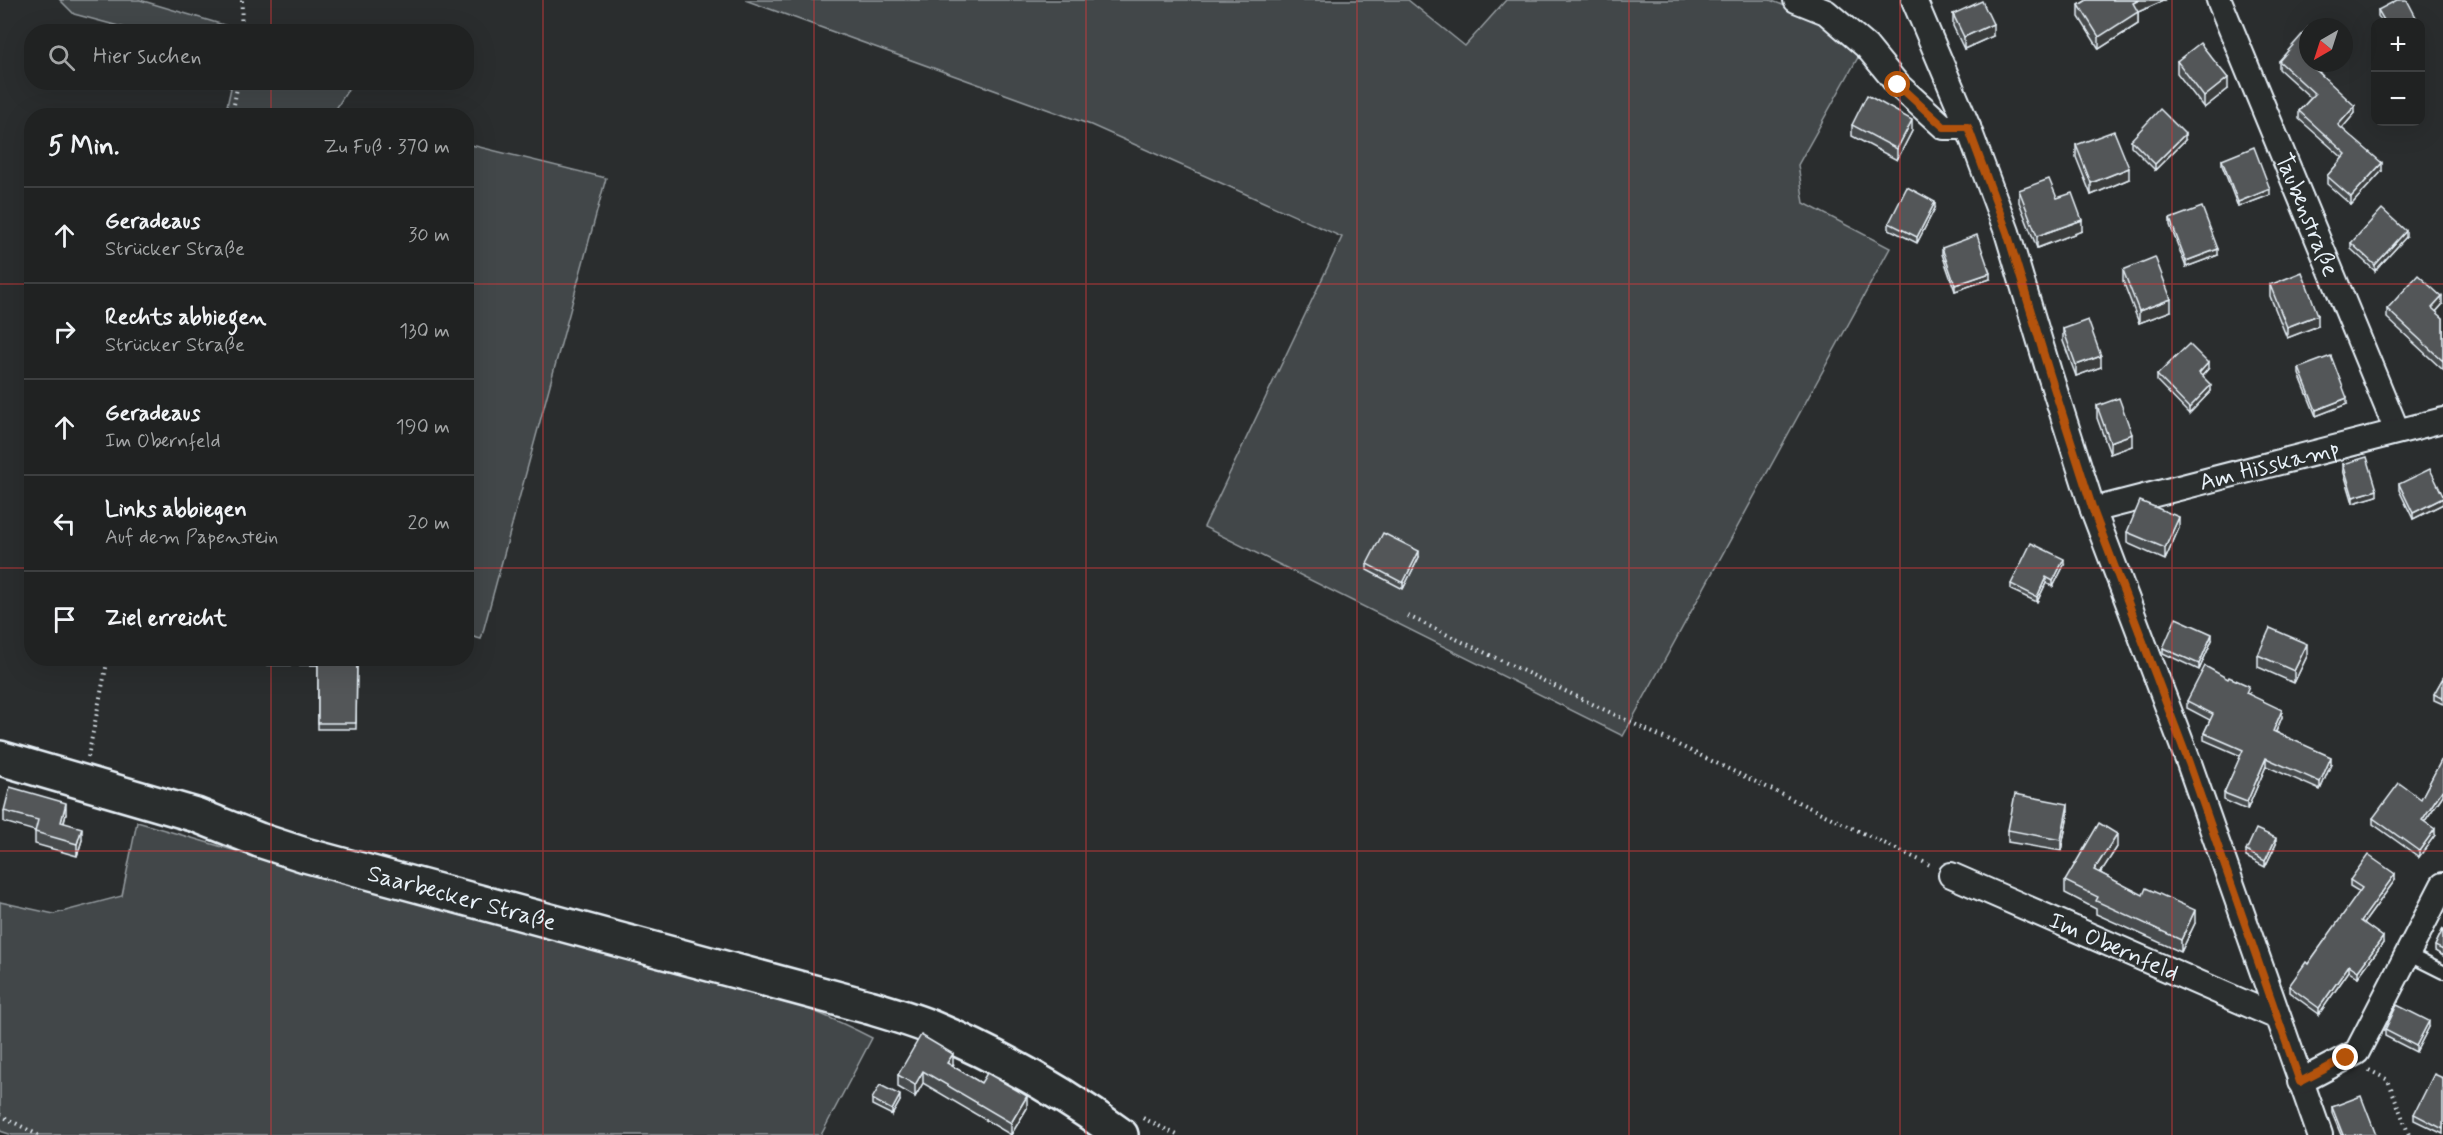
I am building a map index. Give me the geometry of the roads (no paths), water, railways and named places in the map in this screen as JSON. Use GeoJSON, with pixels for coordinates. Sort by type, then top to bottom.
{"type":"FeatureCollection","features":[{"type":"Feature","properties":{"kind":"main road","name":"Saarbecker Straße"},"geometry":{"type":"LineString","coordinates":[[0,758],[196,815],[305,855],[857,1004],[927,1026],[996,1057],[1059,1094],[1121,1135]]}},
{"type":"Feature","properties":{"kind":"street"},"geometry":{"type":"LineString","coordinates":[[1796,0],[1826,12],[1867,47],[1898,85],[1944,127],[1968,127]]}},
{"type":"Feature","properties":{"kind":"street"},"geometry":{"type":"LineString","coordinates":[[1914,0],[1968,127],[2007,232],[2093,510],[2189,763],[2320,1135]]}},
{"type":"Feature","properties":{"kind":"street","name":"Taubenstraße"},"geometry":{"type":"LineString","coordinates":[[2219,0],[2397,431]]}},
{"type":"Feature","properties":{"kind":"street","name":"Am Hisskamp"},"geometry":{"type":"LineString","coordinates":[[2093,510],[2443,420]]}},
{"type":"Feature","properties":{"kind":"street","name":"Im Obernfeld"},"geometry":{"type":"LineString","coordinates":[[1951,875],[2277,1017]]}},
{"type":"Feature","properties":{"kind":"street"},"geometry":{"type":"LineString","coordinates":[[2300,1082],[2357,1052],[2443,885]]}},
{"type":"Feature","properties":{"kind":"lane"},"geometry":{"type":"LineString","coordinates":[[2407,954],[2443,972]]}}]}
